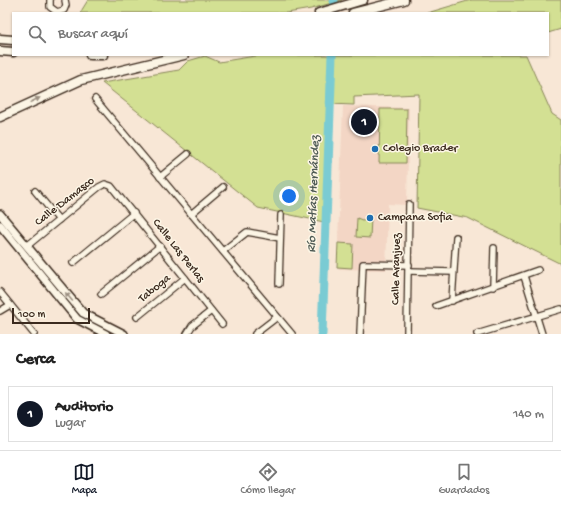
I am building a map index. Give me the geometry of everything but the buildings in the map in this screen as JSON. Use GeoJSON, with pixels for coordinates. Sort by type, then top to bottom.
{"type":"FeatureCollection","features":[{"type":"Feature","properties":{"kind":"highway"},"geometry":{"type":"LineString","coordinates":[[322,12],[363,0]]}},
{"type":"Feature","properties":{"kind":"highway"},"geometry":{"type":"LineString","coordinates":[[358,12],[404,0]]}},
{"type":"Feature","properties":{"kind":"highway"},"geometry":{"type":"LineString","coordinates":[[0,39],[12,40]]}},
{"type":"Feature","properties":{"kind":"highway"},"geometry":{"type":"LineString","coordinates":[[0,51],[12,52]]}},
{"type":"Feature","properties":{"kind":"highway"},"geometry":{"type":"LineString","coordinates":[[0,117],[81,80],[180,56]]}},
{"type":"Feature","properties":{"kind":"main road"},"geometry":{"type":"LineString","coordinates":[[0,214],[4,226],[16,245],[77,319],[106,334]]}},
{"type":"Feature","properties":{"kind":"main road"},"geometry":{"type":"LineString","coordinates":[[4,226],[27,246],[83,313],[124,334]]}},
{"type":"Feature","properties":{"kind":"main road"},"geometry":{"type":"LineString","coordinates":[[16,245],[27,246]]}},
{"type":"Feature","properties":{"kind":"main road"},"geometry":{"type":"LineString","coordinates":[[27,246],[27,258]]}},
{"type":"Feature","properties":{"kind":"street"},"geometry":{"type":"LineString","coordinates":[[50,0],[50,7],[56,12],[62,11],[65,8],[65,0]]}},
{"type":"Feature","properties":{"kind":"street"},"geometry":{"type":"LineString","coordinates":[[95,99],[292,334]]}},
{"type":"Feature","properties":{"kind":"street"},"geometry":{"type":"LineString","coordinates":[[160,177],[188,154]]}},
{"type":"Feature","properties":{"kind":"street","name":"Calle Damasco"},"geometry":{"type":"LineString","coordinates":[[27,246],[99,187],[106,184],[112,186],[117,192]]}},
{"type":"Feature","properties":{"kind":"street"},"geometry":{"type":"LineString","coordinates":[[191,214],[223,187]]}},
{"type":"Feature","properties":{"kind":"street"},"geometry":{"type":"LineString","coordinates":[[34,190],[59,220]]}},
{"type":"Feature","properties":{"kind":"street","name":"Calle Las Perlas"},"geometry":{"type":"LineString","coordinates":[[117,192],[222,324]]}},
{"type":"Feature","properties":{"kind":"street","name":"Calle Aranjuez"},"geometry":{"type":"LineString","coordinates":[[407,334],[409,204]]}},
{"type":"Feature","properties":{"kind":"street"},"geometry":{"type":"LineString","coordinates":[[73,263],[134,214]]}},
{"type":"Feature","properties":{"kind":"street"},"geometry":{"type":"LineString","coordinates":[[279,284],[281,215]]}},
{"type":"Feature","properties":{"kind":"street"},"geometry":{"type":"LineString","coordinates":[[223,251],[247,232],[280,238]]}},
{"type":"Feature","properties":{"kind":"street"},"geometry":{"type":"LineString","coordinates":[[452,301],[456,237]]}},
{"type":"Feature","properties":{"kind":"street"},"geometry":{"type":"LineString","coordinates":[[100,294],[160,246]]}},
{"type":"Feature","properties":{"kind":"street"},"geometry":{"type":"LineString","coordinates":[[493,287],[494,248]]}},
{"type":"Feature","properties":{"kind":"street"},"geometry":{"type":"LineString","coordinates":[[360,334],[362,266],[365,263],[453,272]]}},
{"type":"Feature","properties":{"kind":"street"},"geometry":{"type":"LineString","coordinates":[[436,306],[538,270]]}},
{"type":"Feature","properties":{"kind":"street"},"geometry":{"type":"LineString","coordinates":[[524,276],[542,334]]}},
{"type":"Feature","properties":{"kind":"street","name":"Taboga"},"geometry":{"type":"LineString","coordinates":[[138,317],[185,278]]}},
{"type":"Feature","properties":{"kind":"street"},"geometry":{"type":"LineString","coordinates":[[0,292],[34,334]]}},
{"type":"Feature","properties":{"kind":"street"},"geometry":{"type":"LineString","coordinates":[[0,311],[10,305]]}},
{"type":"Feature","properties":{"kind":"street"},"geometry":{"type":"LineString","coordinates":[[476,334],[561,309]]}},
{"type":"Feature","properties":{"kind":"street"},"geometry":{"type":"LineString","coordinates":[[187,334],[192,326],[211,311]]}},
{"type":"Feature","properties":{"kind":"street"},"geometry":{"type":"LineString","coordinates":[[255,334],[277,317]]}},
{"type":"Feature","properties":{"kind":"shaded area","name":"Colegio Brader"},"geometry":{"type":"Polygon","coordinates":[[[343,106],[409,108],[407,205],[388,204],[386,270],[337,269],[343,106]]]}},
{"type":"Feature","properties":{"kind":"green space"},"geometry":{"type":"Polygon","coordinates":[[[88,0],[342,0],[311,9],[293,12],[81,12],[88,0]]]}},
{"type":"Feature","properties":{"kind":"green space"},"geometry":{"type":"Polygon","coordinates":[[[471,0],[561,0],[561,29],[549,33],[549,12],[430,12],[471,0]]]}},
{"type":"Feature","properties":{"kind":"green space"},"geometry":{"type":"Polygon","coordinates":[[[205,56],[219,62],[255,56],[526,56],[552,114],[561,120],[561,264],[468,218],[417,208],[419,94],[354,97],[354,105],[329,104],[324,222],[258,208],[102,83],[179,70],[188,61],[205,56]]]}},
{"type":"Feature","properties":{"kind":"green space"},"geometry":{"type":"Polygon","coordinates":[[[380,109],[407,109],[406,163],[379,163],[380,109]]]}},
{"type":"Feature","properties":{"kind":"green space"},"geometry":{"type":"Polygon","coordinates":[[[357,218],[362,220],[371,218],[370,238],[356,237],[357,218]]]}},
{"type":"Feature","properties":{"kind":"green space"},"geometry":{"type":"Polygon","coordinates":[[[338,243],[353,244],[352,268],[337,267],[338,243]]]}},
{"type":"Feature","properties":{"kind":"waterway","name":"Río Matías Hernández"},"geometry":{"type":"LineString","coordinates":[[333,12],[334,0]]}},
{"type":"Feature","properties":{"kind":"waterway","name":"Río Matías Hernández"},"geometry":{"type":"LineString","coordinates":[[322,334],[332,56]]}},
{"type":"Feature","properties":{"kind":"place","name":"Auditorio"},"geometry":{"type":"Point","coordinates":[364,122]}},
{"type":"Feature","properties":{"kind":"place","name":"Colegio Brader"},"geometry":{"type":"Point","coordinates":[375,149]}},
{"type":"Feature","properties":{"kind":"place","name":"Campana Sofia"},"geometry":{"type":"Point","coordinates":[370,218]}}]}
